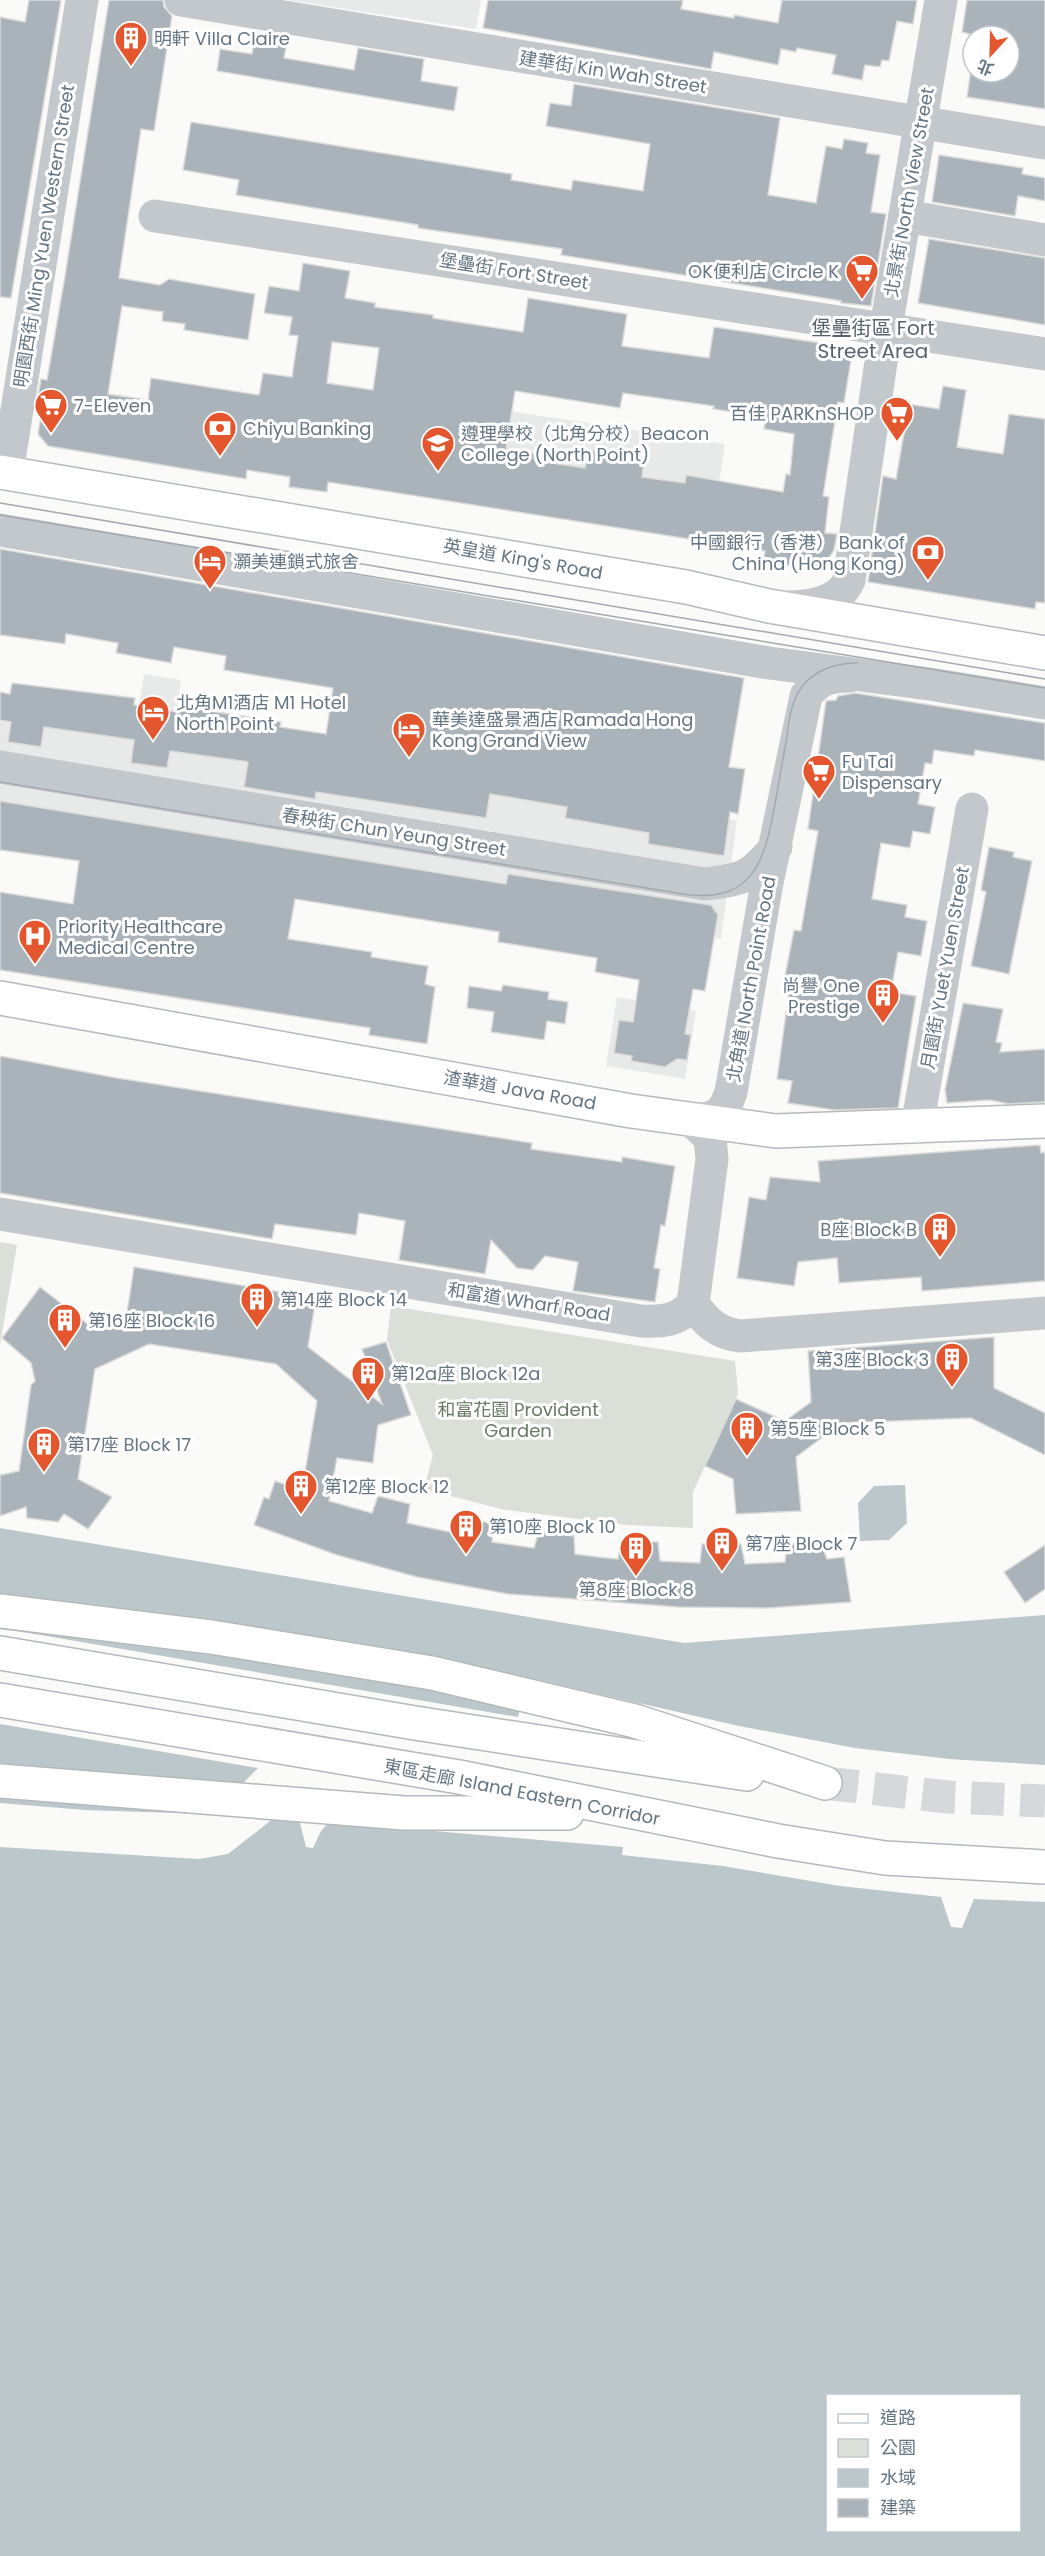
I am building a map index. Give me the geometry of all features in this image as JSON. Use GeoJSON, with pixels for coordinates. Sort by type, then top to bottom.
{"type":"FeatureCollection","features":[{"type":"Feature","properties":{"kind":"main road","name":"英皇道 King's Road"},"geometry":{"type":"LineString","coordinates":[[4,472],[686,587],[769,606],[1045,653]]}},
{"type":"Feature","properties":{"kind":"main road","name":"渣華道 Java Road"},"geometry":{"type":"LineString","coordinates":[[0,998],[692,1121],[776,1131],[1045,1121]]}},
{"type":"Feature","properties":{"kind":"main road"},"geometry":{"type":"LineString","coordinates":[[0,1611],[233,1640],[432,1673],[635,1721],[825,1783],[734,1773],[416,1723],[0,1653]]}},
{"type":"Feature","properties":{"kind":"main road","name":"東區走廊 Island Eastern Corridor"},"geometry":{"type":"LineString","coordinates":[[0,1700],[459,1777],[626,1812],[885,1858],[1045,1867]]}},
{"type":"Feature","properties":{"kind":"main road"},"geometry":{"type":"LineString","coordinates":[[0,1781],[404,1813],[453,1815],[626,1812]]}},
{"type":"Feature","properties":{"kind":"street","name":"明園西街 Ming Yuen Western Street"},"geometry":{"type":"LineString","coordinates":[[4,472],[82,0]]}},
{"type":"Feature","properties":{"kind":"street","name":"建華街 Kin Wah Street"},"geometry":{"type":"LineString","coordinates":[[181,0],[1045,143]]}},
{"type":"Feature","properties":{"kind":"street","name":"北景街 North View Street"},"geometry":{"type":"LineString","coordinates":[[769,606],[796,607],[821,603],[842,593],[847,587],[879,327],[905,216],[941,0]]}},
{"type":"Feature","properties":{"kind":"street","name":"堡壘街 Fort Street"},"geometry":{"type":"LineString","coordinates":[[155,216],[1045,354]]}},
{"type":"Feature","properties":{"kind":"street"},"geometry":{"type":"LineString","coordinates":[[905,216],[1045,240]]}},
{"type":"Feature","properties":{"kind":"street","name":"堡壘街 Fort Street"},"geometry":{"type":"LineString","coordinates":[[835,321],[879,327]]}},
{"type":"Feature","properties":{"kind":"street"},"geometry":{"type":"LineString","coordinates":[[0,530],[461,612],[769,663],[1045,703]]}},
{"type":"Feature","properties":{"kind":"street","name":"北角道 North Point Road"},"geometry":{"type":"LineString","coordinates":[[692,1121],[714,1117],[725,1109],[731,1092],[766,888],[806,696],[815,684],[825,678],[870,676]]}},
{"type":"Feature","properties":{"kind":"street","name":"春秧街 Chun Yeung Street"},"geometry":{"type":"LineString","coordinates":[[0,767],[705,884],[735,880],[754,873],[776,847]]}},
{"type":"Feature","properties":{"kind":"street","name":"月園街 Yuet Yuen Street"},"geometry":{"type":"LineString","coordinates":[[917,1127],[972,809]]}},
{"type":"Feature","properties":{"kind":"street"},"geometry":{"type":"LineString","coordinates":[[692,1121],[710,1138],[712,1159],[693,1304],[703,1319],[716,1330],[740,1336],[1045,1313]]}},
{"type":"Feature","properties":{"kind":"street","name":"和富道 Wharf Road"},"geometry":{"type":"LineString","coordinates":[[0,1214],[641,1321],[661,1322],[675,1319],[693,1304]]}},
{"type":"Feature","properties":{"kind":"shaded area"},"geometry":{"type":"Polygon","coordinates":[[[287,0],[481,0],[476,29],[287,0]]]}},
{"type":"Feature","properties":{"kind":"shaded area"},"geometry":{"type":"Polygon","coordinates":[[[412,396],[725,444],[710,543],[473,505],[475,486],[472,505],[397,493],[412,396]]]}},
{"type":"Feature","properties":{"kind":"shaded area"},"geometry":{"type":"Polygon","coordinates":[[[144,674],[181,680],[172,740],[321,761],[331,703],[654,802],[730,814],[730,819],[737,820],[721,939],[0,838],[0,716],[134,735],[144,674]]]}},
{"type":"Feature","properties":{"kind":"shaded area"},"geometry":{"type":"Polygon","coordinates":[[[617,997],[696,1011],[685,1079],[606,1066],[617,997]]]}},
{"type":"Feature","properties":{"kind":"green space"},"geometry":{"type":"Polygon","coordinates":[[[0,1242],[17,1245],[0,1345],[0,1242]]]}},
{"type":"Feature","properties":{"kind":"green space","name":"和富花園 Provident Garden"},"geometry":{"type":"Polygon","coordinates":[[[391,1306],[735,1361],[738,1394],[693,1492],[693,1528],[626,1525],[501,1509],[424,1489],[433,1455],[387,1340],[391,1306]]]}},
{"type":"Feature","properties":{"kind":"water"},"geometry":{"type":"Polygon","coordinates":[[[905,1485],[907,1523],[889,1540],[860,1541],[858,1503],[874,1486],[905,1485]]]}},
{"type":"Feature","properties":{"kind":"water"},"geometry":{"type":"Polygon","coordinates":[[[0,1528],[684,1643],[1045,1615],[1045,2556],[0,2556],[0,1528]]]}},
{"type":"Feature","properties":{"kind":"pier"},"geometry":{"type":"Polygon","coordinates":[[[0,1594],[324,1638],[525,1677],[739,1726],[855,1748],[949,1759],[1045,1765],[1045,1902],[974,1899],[962,1928],[951,1927],[941,1897],[840,1886],[723,1866],[622,1855],[623,1847],[329,1822],[321,1831],[313,1848],[306,1847],[299,1819],[274,1818],[228,1854],[199,1859],[0,1847],[0,1803],[85,1810],[205,1814],[0,1798],[0,1766],[241,1785],[258,1768],[0,1724],[0,1628],[518,1717],[520,1709],[407,1684],[211,1653],[0,1626],[0,1594]]]}},
{"type":"Feature","properties":{"kind":"building"},"geometry":{"type":"Polygon","coordinates":[[[29,0],[61,0],[11,298],[0,297],[0,17],[25,22],[29,0]]]}},
{"type":"Feature","properties":{"kind":"building"},"geometry":{"type":"Polygon","coordinates":[[[109,0],[163,0],[164,7],[172,16],[154,131],[141,129],[119,278],[160,285],[169,279],[255,294],[248,340],[184,330],[185,324],[162,321],[163,312],[122,306],[108,394],[148,400],[151,378],[259,395],[263,373],[292,377],[298,336],[289,335],[292,317],[264,313],[269,286],[299,291],[303,263],[350,271],[345,298],[375,303],[375,307],[523,332],[528,298],[627,314],[622,346],[709,358],[714,327],[853,348],[844,403],[838,402],[823,496],[829,497],[825,533],[837,534],[834,550],[821,571],[764,561],[765,551],[328,482],[327,492],[289,487],[290,477],[247,470],[246,479],[48,446],[38,434],[42,408],[36,407],[41,379],[47,380],[109,0]],[[332,342],[327,383],[373,390],[379,348],[332,342]],[[515,391],[506,449],[540,454],[539,461],[585,468],[588,450],[644,459],[642,477],[685,483],[686,475],[783,492],[786,474],[790,475],[794,434],[764,429],[766,417],[713,409],[714,406],[623,393],[620,408],[515,391]]]}},
{"type":"Feature","properties":{"kind":"building"},"geometry":{"type":"Polygon","coordinates":[[[488,0],[683,0],[681,9],[778,23],[782,0],[917,0],[913,24],[897,21],[889,61],[882,60],[880,67],[865,65],[862,80],[832,74],[836,55],[797,48],[796,52],[781,49],[778,65],[714,52],[711,69],[483,28],[488,0]]]}},
{"type":"Feature","properties":{"kind":"building"},"geometry":{"type":"Polygon","coordinates":[[[967,0],[1045,0],[1045,109],[967,97],[969,84],[1021,84],[1021,24],[963,24],[967,0]]]}},
{"type":"Feature","properties":{"kind":"building"},"geometry":{"type":"Polygon","coordinates":[[[256,32],[288,37],[284,58],[354,70],[358,48],[424,59],[421,81],[458,87],[454,111],[217,71],[220,49],[252,54],[256,32]]]}},
{"type":"Feature","properties":{"kind":"building"},"geometry":{"type":"Polygon","coordinates":[[[574,84],[780,118],[768,195],[816,203],[826,146],[842,149],[844,139],[868,143],[866,153],[880,155],[871,212],[886,214],[871,306],[841,303],[841,301],[561,255],[562,249],[418,228],[418,225],[236,195],[239,180],[183,170],[191,122],[512,174],[511,180],[571,190],[573,180],[643,191],[650,144],[546,126],[550,103],[571,106],[574,84]]]}},
{"type":"Feature","properties":{"kind":"building"},"geometry":{"type":"Polygon","coordinates":[[[939,155],[1023,168],[1022,174],[1045,178],[1045,201],[1018,196],[1015,216],[932,202],[939,155]]]}},
{"type":"Feature","properties":{"kind":"building"},"geometry":{"type":"Polygon","coordinates":[[[929,239],[1045,258],[1045,325],[918,303],[929,239]]]}},
{"type":"Feature","properties":{"kind":"building"},"geometry":{"type":"Polygon","coordinates":[[[943,386],[966,390],[957,447],[1003,454],[1009,414],[1045,419],[1045,603],[1036,602],[1035,609],[868,582],[883,476],[896,479],[909,404],[939,409],[943,386]]]}},
{"type":"Feature","properties":{"kind":"building"},"geometry":{"type":"Polygon","coordinates":[[[0,549],[744,678],[729,767],[745,769],[738,814],[730,812],[724,856],[648,844],[649,833],[565,818],[567,807],[490,794],[486,818],[316,792],[315,799],[244,787],[248,762],[170,751],[167,768],[131,763],[134,740],[44,727],[41,747],[8,742],[11,722],[0,720],[0,692],[10,694],[12,683],[135,698],[134,705],[177,712],[178,706],[281,722],[280,727],[326,734],[333,688],[224,670],[226,656],[174,647],[171,663],[116,653],[118,643],[66,634],[65,644],[0,635],[0,549]]]}},
{"type":"Feature","properties":{"kind":"building"},"geometry":{"type":"Polygon","coordinates":[[[855,693],[1045,723],[1045,761],[975,750],[974,756],[934,750],[932,764],[925,763],[918,804],[935,807],[930,834],[913,831],[910,848],[881,843],[872,899],[907,905],[905,917],[927,921],[921,956],[898,952],[891,992],[916,996],[898,1108],[835,1110],[788,1103],[792,1081],[777,1079],[791,977],[785,976],[794,930],[801,931],[818,831],[808,829],[826,701],[855,693]]]}},
{"type":"Feature","properties":{"kind":"building"},"geometry":{"type":"Polygon","coordinates":[[[0,801],[506,884],[508,874],[711,905],[718,915],[705,991],[693,989],[685,1034],[691,1035],[687,1060],[677,1059],[665,1067],[631,1061],[632,1056],[614,1053],[619,1020],[633,1022],[639,980],[595,972],[597,958],[498,942],[499,932],[295,899],[288,939],[372,952],[371,957],[428,966],[425,984],[435,987],[427,1044],[369,1035],[370,1028],[0,970],[0,892],[73,904],[79,861],[0,850],[0,801]]]}},
{"type":"Feature","properties":{"kind":"building"},"geometry":{"type":"Polygon","coordinates":[[[989,847],[1014,852],[1013,857],[1032,861],[1009,974],[971,966],[986,892],[981,890],[989,847]]]}},
{"type":"Feature","properties":{"kind":"building"},"geometry":{"type":"Polygon","coordinates":[[[503,985],[549,992],[548,999],[568,1002],[565,1024],[547,1021],[544,1040],[491,1032],[494,1012],[467,1008],[469,986],[501,991],[503,985]]]}},
{"type":"Feature","properties":{"kind":"building"},"geometry":{"type":"Polygon","coordinates":[[[963,1003],[1003,1009],[996,1042],[1002,1043],[1000,1052],[1045,1049],[1045,1102],[1009,1104],[990,1100],[947,1103],[945,1090],[963,1003]]]}},
{"type":"Feature","properties":{"kind":"building"},"geometry":{"type":"Polygon","coordinates":[[[0,1056],[117,1078],[532,1143],[531,1149],[622,1162],[622,1157],[675,1166],[665,1226],[661,1225],[654,1268],[660,1269],[655,1302],[573,1291],[578,1262],[545,1256],[533,1270],[517,1268],[491,1240],[485,1274],[399,1260],[405,1221],[359,1213],[356,1235],[275,1224],[272,1239],[0,1193],[0,1056]]]}},
{"type":"Feature","properties":{"kind":"building"},"geometry":{"type":"Polygon","coordinates":[[[1040,1145],[1041,1153],[1045,1152],[1045,1281],[922,1291],[921,1277],[839,1283],[837,1258],[798,1262],[794,1286],[737,1278],[749,1197],[766,1200],[770,1177],[820,1182],[818,1161],[1040,1145]]]}},
{"type":"Feature","properties":{"kind":"building"},"geometry":{"type":"Polygon","coordinates":[[[134,1267],[316,1298],[308,1347],[382,1404],[362,1349],[386,1342],[411,1415],[378,1425],[373,1463],[337,1458],[329,1501],[372,1513],[378,1496],[410,1504],[407,1523],[450,1532],[455,1515],[493,1524],[492,1542],[534,1548],[539,1531],[574,1536],[575,1554],[618,1559],[621,1540],[658,1542],[660,1561],[700,1563],[702,1544],[741,1544],[745,1564],[785,1562],[787,1544],[820,1541],[827,1559],[844,1557],[851,1602],[768,1608],[678,1607],[508,1594],[417,1577],[337,1555],[254,1525],[264,1497],[269,1499],[275,1481],[293,1487],[299,1470],[305,1472],[317,1401],[276,1364],[149,1344],[95,1369],[78,1479],[112,1497],[88,1529],[64,1514],[58,1522],[27,1518],[26,1507],[0,1516],[0,1475],[19,1471],[31,1385],[35,1381],[31,1363],[2,1338],[40,1287],[94,1329],[126,1319],[134,1267]]]}},
{"type":"Feature","properties":{"kind":"building"},"geometry":{"type":"Polygon","coordinates":[[[994,1337],[994,1388],[1045,1413],[1045,1455],[971,1418],[842,1423],[796,1457],[801,1511],[736,1514],[733,1479],[705,1466],[736,1399],[785,1421],[811,1402],[808,1351],[994,1337]]]}},
{"type":"Feature","properties":{"kind":"building"},"geometry":{"type":"Polygon","coordinates":[[[1045,1545],[1045,1589],[1025,1603],[1004,1572],[1045,1545]]]}},
{"type":"Feature","properties":{"kind":"tunnel"},"geometry":{"type":"LineString","coordinates":[[825,1783],[948,1797],[1045,1801]]}},
{"type":"Feature","properties":{"kind":"tram line"},"geometry":{"type":"LineString","coordinates":[[0,503],[1045,679]]}},
{"type":"Feature","properties":{"kind":"tram line"},"geometry":{"type":"LineString","coordinates":[[0,515],[1045,688]]}},
{"type":"Feature","properties":{"kind":"tram line"},"geometry":{"type":"LineString","coordinates":[[0,782],[683,894],[707,896],[726,892],[740,885],[760,860],[771,824],[791,711],[801,688],[819,672],[841,664],[857,663]]}},
{"type":"Feature","properties":{"kind":"place","name":"明軒 Villa Claire"},"geometry":{"type":"Point","coordinates":[131,67]}},
{"type":"Feature","properties":{"kind":"place","name":"OK便利店 Circle K"},"geometry":{"type":"Point","coordinates":[862,300]}},
{"type":"Feature","properties":{"kind":"place","name":"7-Eleven"},"geometry":{"type":"Point","coordinates":[51,434]}},
{"type":"Feature","properties":{"kind":"place","name":"百佳 PARKnSHOP"},"geometry":{"type":"Point","coordinates":[897,442]}},
{"type":"Feature","properties":{"kind":"place","name":"Chiyu Banking"},"geometry":{"type":"Point","coordinates":[220,457]}},
{"type":"Feature","properties":{"kind":"place","name":"遵理學校（北角分校）Beacon College (North Point)"},"geometry":{"type":"Point","coordinates":[438,472]}},
{"type":"Feature","properties":{"kind":"place","name":"中國銀行（香港） Bank of China (Hong Kong)"},"geometry":{"type":"Point","coordinates":[928,581]}},
{"type":"Feature","properties":{"kind":"place","name":"灝美連鎖式旅舍"},"geometry":{"type":"Point","coordinates":[210,590]}},
{"type":"Feature","properties":{"kind":"place","name":"北角M1酒店 M1 Hotel North Point"},"geometry":{"type":"Point","coordinates":[153,741]}},
{"type":"Feature","properties":{"kind":"place","name":"華美達盛景酒店 Ramada Hong Kong Grand View"},"geometry":{"type":"Point","coordinates":[409,758]}},
{"type":"Feature","properties":{"kind":"place","name":"Fu Tai Dispensary"},"geometry":{"type":"Point","coordinates":[819,800]}},
{"type":"Feature","properties":{"kind":"place","name":"Priority Healthcare Medical Centre"},"geometry":{"type":"Point","coordinates":[35,965]}},
{"type":"Feature","properties":{"kind":"place","name":"尚譽 One Prestige"},"geometry":{"type":"Point","coordinates":[883,1024]}},
{"type":"Feature","properties":{"kind":"place","name":"B座 Block B"},"geometry":{"type":"Point","coordinates":[940,1258]}},
{"type":"Feature","properties":{"kind":"place","name":"第14座 Block 14"},"geometry":{"type":"Point","coordinates":[257,1328]}},
{"type":"Feature","properties":{"kind":"place","name":"第16座 Block 16"},"geometry":{"type":"Point","coordinates":[65,1349]}},
{"type":"Feature","properties":{"kind":"place","name":"第3座 Block 3"},"geometry":{"type":"Point","coordinates":[952,1388]}},
{"type":"Feature","properties":{"kind":"place","name":"第12a座 Block 12a"},"geometry":{"type":"Point","coordinates":[368,1402]}},
{"type":"Feature","properties":{"kind":"place","name":"第5座 Block 5"},"geometry":{"type":"Point","coordinates":[747,1457]}},
{"type":"Feature","properties":{"kind":"place","name":"第17座 Block 17"},"geometry":{"type":"Point","coordinates":[44,1473]}},
{"type":"Feature","properties":{"kind":"place","name":"第12座 Block 12"},"geometry":{"type":"Point","coordinates":[301,1515]}},
{"type":"Feature","properties":{"kind":"place","name":"第10座 Block 10"},"geometry":{"type":"Point","coordinates":[466,1555]}},
{"type":"Feature","properties":{"kind":"place","name":"第7座 Block 7"},"geometry":{"type":"Point","coordinates":[722,1572]}},
{"type":"Feature","properties":{"kind":"place","name":"第8座 Block 8"},"geometry":{"type":"Point","coordinates":[636,1577]}},
{"type":"Feature","properties":{"kind":"district","name":"堡壘街區 Fort Street Area"},"geometry":{"type":"Point","coordinates":[873,340]}}]}
